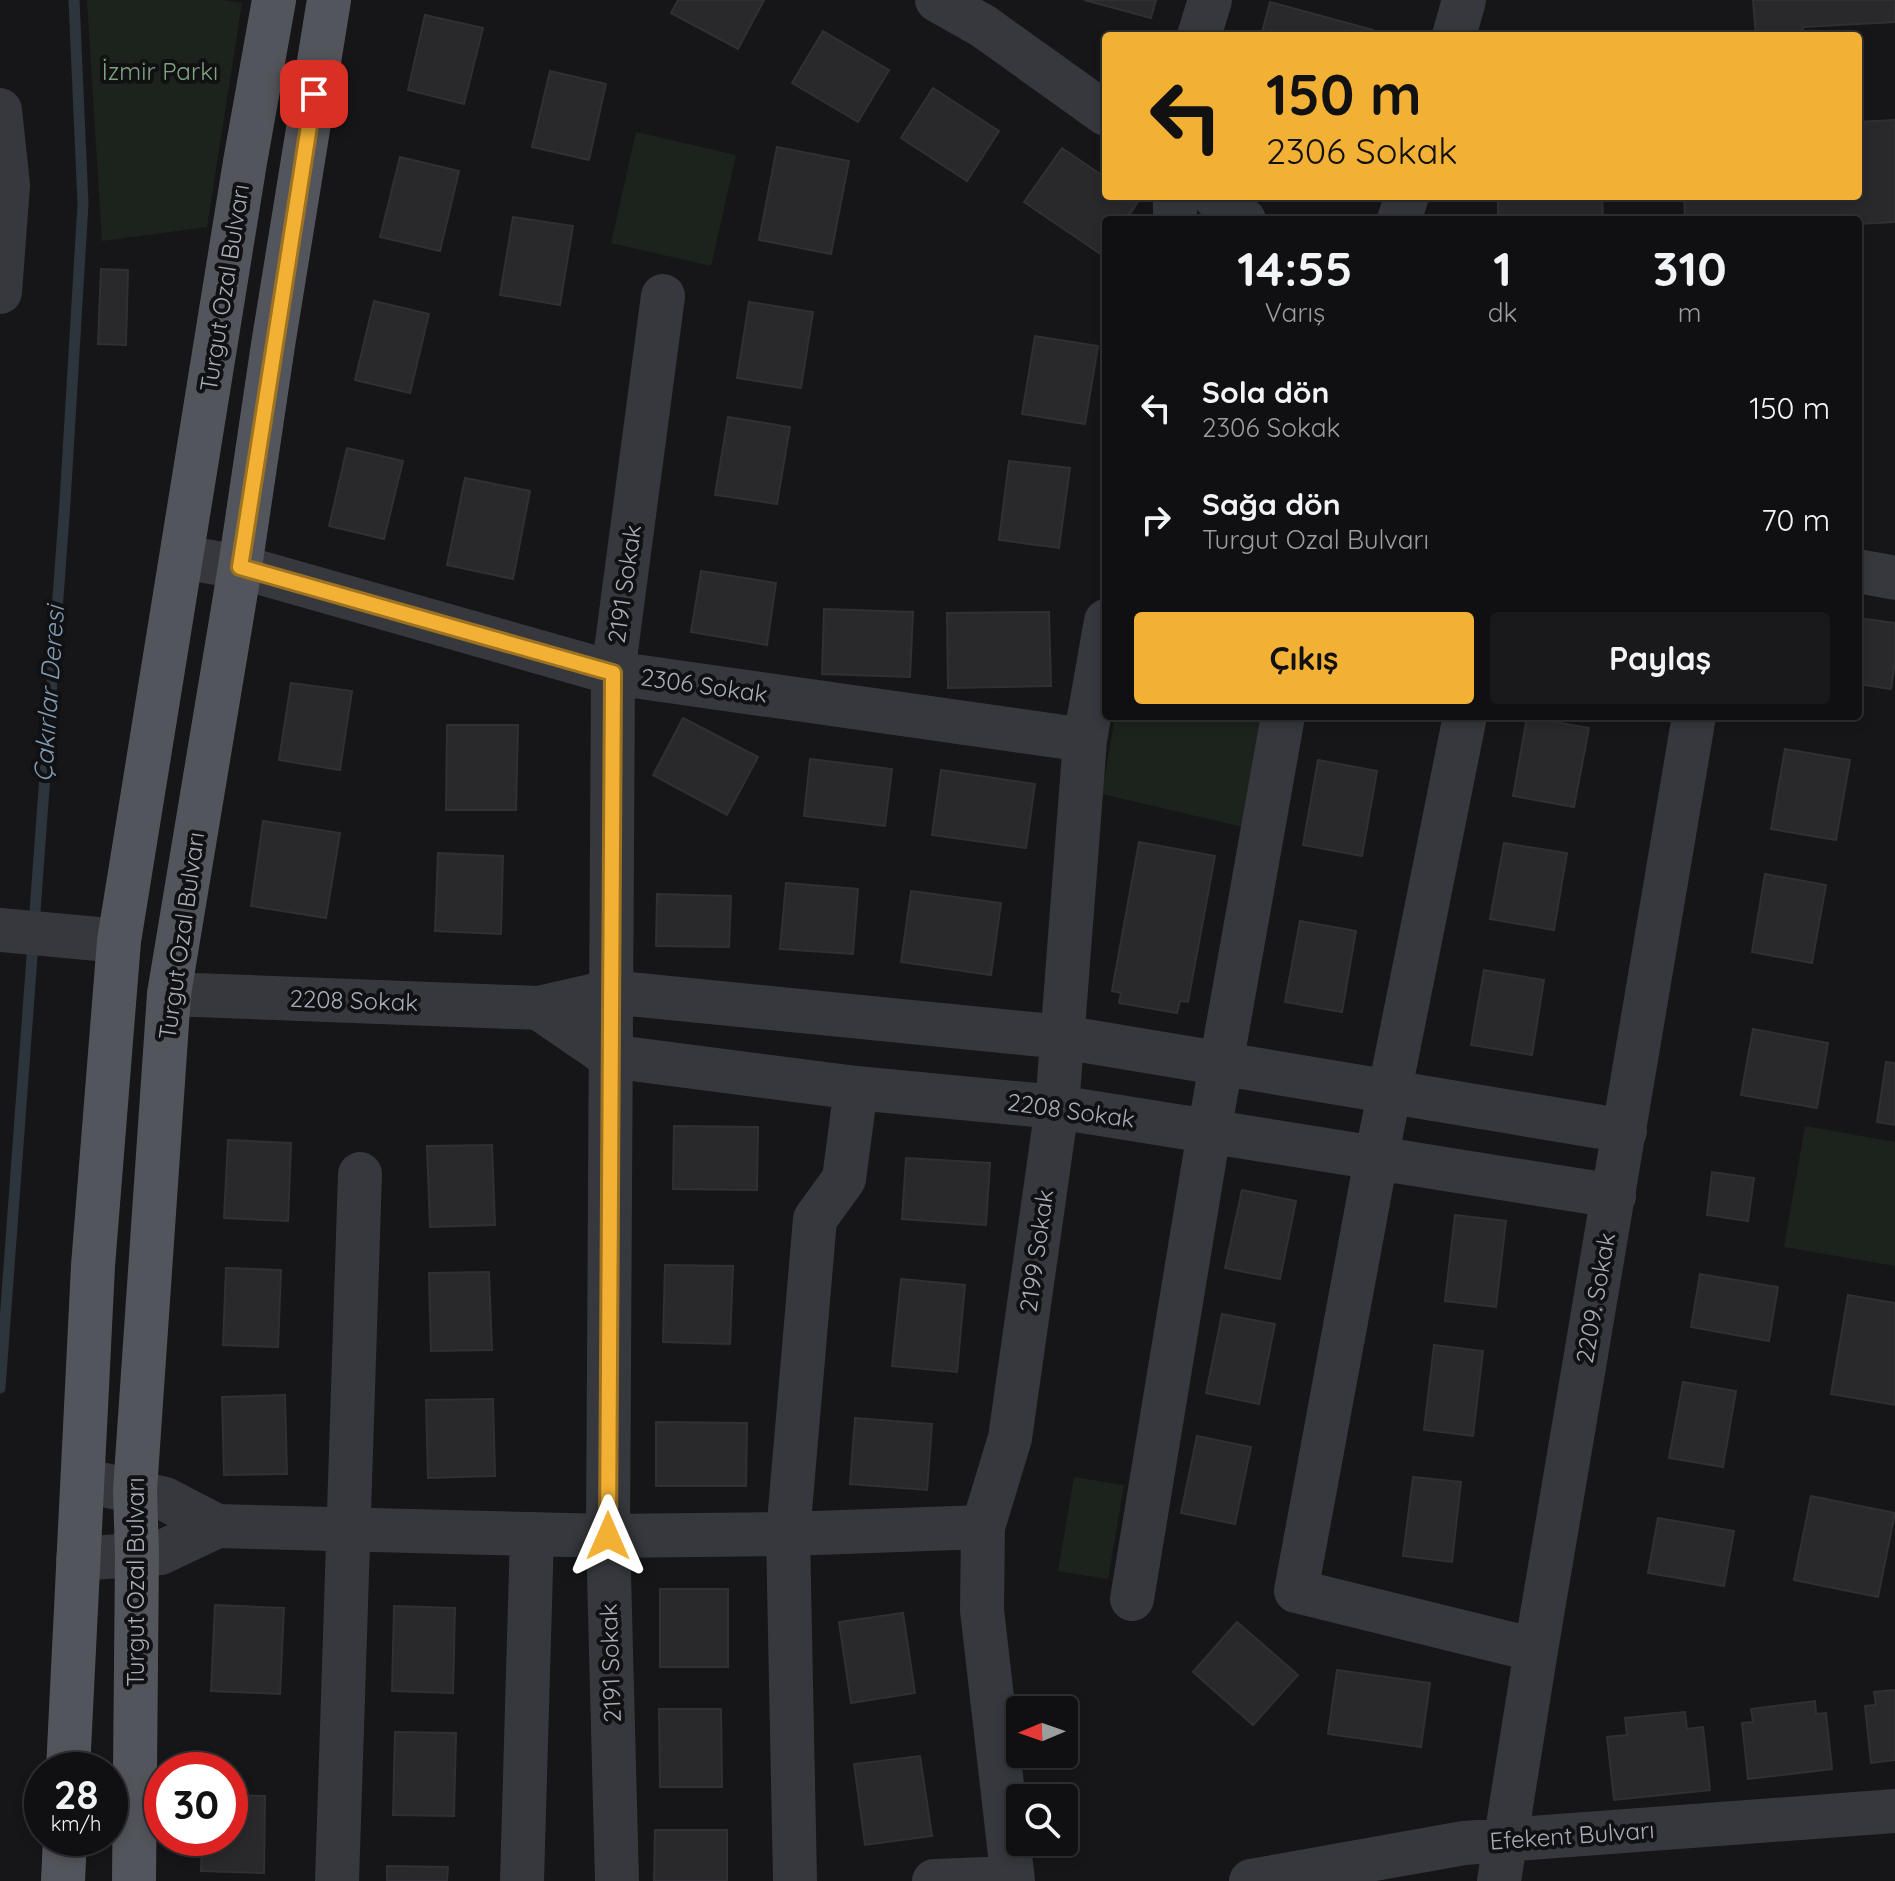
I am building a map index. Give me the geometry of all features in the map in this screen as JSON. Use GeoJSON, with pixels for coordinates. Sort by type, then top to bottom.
{"type":"FeatureCollection","features":[{"type":"Feature","properties":{"kind":"main road","name":"Turgut Ozal Bulvarı"},"geometry":{"type":"LineString","coordinates":[[69,1752],[93,1266],[119,941],[274,0]]}},
{"type":"Feature","properties":{"kind":"main road","name":"Turgut Ozal Bulvarı"},"geometry":{"type":"LineString","coordinates":[[134,1881],[135,1490],[169,994],[329,0]]}},
{"type":"Feature","properties":{"kind":"main road"},"geometry":{"type":"LineString","coordinates":[[63,1881],[64,1856]]}},
{"type":"Feature","properties":{"kind":"street"},"geometry":{"type":"LineString","coordinates":[[937,0],[983,26],[1102,111]]}},
{"type":"Feature","properties":{"kind":"street"},"geometry":{"type":"LineString","coordinates":[[1200,32],[1210,0]]}},
{"type":"Feature","properties":{"kind":"street"},"geometry":{"type":"LineString","coordinates":[[1455,32],[1464,0]]}},
{"type":"Feature","properties":{"kind":"street"},"geometry":{"type":"LineString","coordinates":[[0,110],[4,186],[0,292]]}},
{"type":"Feature","properties":{"kind":"street"},"geometry":{"type":"LineString","coordinates":[[1219,200],[1239,216]]}},
{"type":"Feature","properties":{"kind":"street","name":"2191 Sokak"},"geometry":{"type":"LineString","coordinates":[[617,1881],[608,1536],[613,673],[663,296]]}},
{"type":"Feature","properties":{"kind":"street","name":"2306 Sokak"},"geometry":{"type":"LineString","coordinates":[[182,557],[240,567],[613,673],[1085,740]]}},
{"type":"Feature","properties":{"kind":"street"},"geometry":{"type":"LineString","coordinates":[[1862,572],[1895,578]]}},
{"type":"Feature","properties":{"kind":"street","name":"2199 Sokak"},"geometry":{"type":"LineString","coordinates":[[1012,1880],[982,1610],[983,1527],[1010,1438],[1057,1107],[1085,740],[1102,644]]}},
{"type":"Feature","properties":{"kind":"street"},"geometry":{"type":"LineString","coordinates":[[1132,1599],[1209,1132],[1282,720]]}},
{"type":"Feature","properties":{"kind":"street"},"geometry":{"type":"LineString","coordinates":[[1464,720],[1376,1159],[1296,1591],[1536,1650]]}},
{"type":"Feature","properties":{"kind":"street","name":"2209. Sokak"},"geometry":{"type":"LineString","coordinates":[[1502,1861],[1693,720]]}},
{"type":"Feature","properties":{"kind":"street"},"geometry":{"type":"LineString","coordinates":[[8,931],[119,941]]}},
{"type":"Feature","properties":{"kind":"street","name":"2208 Sokak"},"geometry":{"type":"LineString","coordinates":[[169,994],[539,1008],[609,992],[1062,1037],[1625,1131]]}},
{"type":"Feature","properties":{"kind":"street","name":"2208 Sokak"},"geometry":{"type":"LineString","coordinates":[[539,1008],[609,1056],[856,1088],[1057,1107],[1614,1196]]}},
{"type":"Feature","properties":{"kind":"street"},"geometry":{"type":"LineString","coordinates":[[795,1881],[788,1534],[815,1219],[844,1179],[856,1088]]}},
{"type":"Feature","properties":{"kind":"street"},"geometry":{"type":"LineString","coordinates":[[337,1881],[360,1174]]}},
{"type":"Feature","properties":{"kind":"street"},"geometry":{"type":"LineString","coordinates":[[83,1480],[165,1499],[217,1526]]}},
{"type":"Feature","properties":{"kind":"street"},"geometry":{"type":"LineString","coordinates":[[78,1559],[160,1553],[217,1526],[608,1536],[983,1527]]}},
{"type":"Feature","properties":{"kind":"street"},"geometry":{"type":"LineString","coordinates":[[522,1881],[532,1534]]}},
{"type":"Feature","properties":{"kind":"street","name":"Efekent Bulvarı"},"geometry":{"type":"LineString","coordinates":[[1251,1881],[1464,1843],[1502,1861],[1895,1811]]}},
{"type":"Feature","properties":{"kind":"street"},"geometry":{"type":"LineString","coordinates":[[934,1881],[1012,1880]]}},
{"type":"Feature","properties":{"kind":"green space","name":"İzmir Parkı"},"geometry":{"type":"Polygon","coordinates":[[[87,0],[222,0],[242,3],[207,227],[102,241],[87,0]]]}},
{"type":"Feature","properties":{"kind":"green space"},"geometry":{"type":"Polygon","coordinates":[[[636,132],[736,155],[711,266],[611,243],[636,132]]]}},
{"type":"Feature","properties":{"kind":"green space"},"geometry":{"type":"Polygon","coordinates":[[[1114,720],[1267,720],[1247,828],[1102,794],[1114,720]]]}},
{"type":"Feature","properties":{"kind":"green space"},"geometry":{"type":"Polygon","coordinates":[[[1805,1126],[1895,1142],[1895,1266],[1784,1247],[1805,1126]]]}},
{"type":"Feature","properties":{"kind":"green space"},"geometry":{"type":"Polygon","coordinates":[[[1074,1477],[1124,1485],[1108,1579],[1058,1571],[1074,1477]]]}},
{"type":"Feature","properties":{"kind":"building"},"geometry":{"type":"Polygon","coordinates":[[[678,0],[764,0],[738,49],[671,13],[678,0]]]}},
{"type":"Feature","properties":{"kind":"building"},"geometry":{"type":"Polygon","coordinates":[[[1084,0],[1156,0],[1151,18],[1084,0]]]}},
{"type":"Feature","properties":{"kind":"building"},"geometry":{"type":"Polygon","coordinates":[[[1753,0],[1895,0],[1895,22],[1803,27],[1803,32],[1756,32],[1753,0]]]}},
{"type":"Feature","properties":{"kind":"building"},"geometry":{"type":"Polygon","coordinates":[[[1270,2],[1373,30],[1372,32],[1262,32],[1270,2]]]}},
{"type":"Feature","properties":{"kind":"building"},"geometry":{"type":"Polygon","coordinates":[[[425,15],[483,28],[464,104],[408,90],[425,15]]]}},
{"type":"Feature","properties":{"kind":"building"},"geometry":{"type":"Polygon","coordinates":[[[823,31],[889,70],[858,122],[792,83],[823,31]]]}},
{"type":"Feature","properties":{"kind":"building"},"geometry":{"type":"Polygon","coordinates":[[[550,71],[606,84],[589,160],[532,147],[550,71]]]}},
{"type":"Feature","properties":{"kind":"building"},"geometry":{"type":"Polygon","coordinates":[[[933,88],[999,131],[967,181],[901,138],[933,88]]]}},
{"type":"Feature","properties":{"kind":"building"},"geometry":{"type":"Polygon","coordinates":[[[1895,120],[1895,222],[1862,224],[1862,216],[1685,216],[1684,200],[1862,200],[1862,122],[1895,120]]]}},
{"type":"Feature","properties":{"kind":"building"},"geometry":{"type":"Polygon","coordinates":[[[777,147],[849,161],[831,254],[759,240],[777,147]]]}},
{"type":"Feature","properties":{"kind":"building"},"geometry":{"type":"Polygon","coordinates":[[[1062,148],[1102,175],[1102,200],[1139,200],[1129,216],[1102,216],[1102,255],[1024,202],[1062,148]]]}},
{"type":"Feature","properties":{"kind":"building"},"geometry":{"type":"Polygon","coordinates":[[[400,157],[459,171],[440,251],[380,237],[400,157]]]}},
{"type":"Feature","properties":{"kind":"building"},"geometry":{"type":"Polygon","coordinates":[[[1498,200],[1602,200],[1603,216],[1498,216],[1498,200]]]}},
{"type":"Feature","properties":{"kind":"building"},"geometry":{"type":"Polygon","coordinates":[[[513,217],[573,226],[560,305],[500,295],[513,217]]]}},
{"type":"Feature","properties":{"kind":"building"},"geometry":{"type":"Polygon","coordinates":[[[101,269],[128,270],[126,345],[98,344],[101,269]]]}},
{"type":"Feature","properties":{"kind":"building"},"geometry":{"type":"Polygon","coordinates":[[[374,301],[429,314],[410,393],[355,380],[374,301]]]}},
{"type":"Feature","properties":{"kind":"building"},"geometry":{"type":"Polygon","coordinates":[[[749,302],[813,312],[801,388],[737,378],[749,302]]]}},
{"type":"Feature","properties":{"kind":"building"},"geometry":{"type":"Polygon","coordinates":[[[1035,336],[1098,346],[1085,424],[1022,414],[1035,336]]]}},
{"type":"Feature","properties":{"kind":"building"},"geometry":{"type":"Polygon","coordinates":[[[728,417],[790,427],[777,504],[715,495],[728,417]]]}},
{"type":"Feature","properties":{"kind":"building"},"geometry":{"type":"Polygon","coordinates":[[[347,448],[403,461],[384,539],[329,526],[347,448]]]}},
{"type":"Feature","properties":{"kind":"building"},"geometry":{"type":"Polygon","coordinates":[[[1009,461],[1070,468],[1059,548],[999,540],[1009,461]]]}},
{"type":"Feature","properties":{"kind":"building"},"geometry":{"type":"Polygon","coordinates":[[[465,478],[530,491],[513,579],[447,565],[465,478]]]}},
{"type":"Feature","properties":{"kind":"building"},"geometry":{"type":"Polygon","coordinates":[[[701,571],[776,583],[767,645],[691,632],[701,571]]]}},
{"type":"Feature","properties":{"kind":"building"},"geometry":{"type":"Polygon","coordinates":[[[824,609],[913,612],[910,677],[822,674],[824,609]]]}},
{"type":"Feature","properties":{"kind":"building"},"geometry":{"type":"Polygon","coordinates":[[[1049,612],[1051,686],[948,688],[947,613],[1049,612]]]}},
{"type":"Feature","properties":{"kind":"building"},"geometry":{"type":"Polygon","coordinates":[[[1862,619],[1895,623],[1891,689],[1862,685],[1862,619]]]}},
{"type":"Feature","properties":{"kind":"building"},"geometry":{"type":"Polygon","coordinates":[[[291,683],[352,691],[340,770],[279,760],[291,683]]]}},
{"type":"Feature","properties":{"kind":"building"},"geometry":{"type":"Polygon","coordinates":[[[683,718],[758,757],[727,815],[653,775],[683,718]]]}},
{"type":"Feature","properties":{"kind":"building"},"geometry":{"type":"Polygon","coordinates":[[[1526,720],[1589,728],[1574,807],[1513,796],[1526,720]]]}},
{"type":"Feature","properties":{"kind":"building"},"geometry":{"type":"Polygon","coordinates":[[[447,725],[518,725],[516,810],[446,810],[447,725]]]}},
{"type":"Feature","properties":{"kind":"building"},"geometry":{"type":"Polygon","coordinates":[[[1785,749],[1850,760],[1836,840],[1771,829],[1785,749]]]}},
{"type":"Feature","properties":{"kind":"building"},"geometry":{"type":"Polygon","coordinates":[[[810,759],[892,769],[885,826],[804,816],[810,759]]]}},
{"type":"Feature","properties":{"kind":"building"},"geometry":{"type":"Polygon","coordinates":[[[1318,760],[1377,771],[1362,856],[1303,845],[1318,760]]]}},
{"type":"Feature","properties":{"kind":"building"},"geometry":{"type":"Polygon","coordinates":[[[941,770],[1035,784],[1026,848],[932,835],[941,770]]]}},
{"type":"Feature","properties":{"kind":"building"},"geometry":{"type":"Polygon","coordinates":[[[263,821],[340,833],[326,918],[251,906],[263,821]]]}},
{"type":"Feature","properties":{"kind":"building"},"geometry":{"type":"Polygon","coordinates":[[[1139,842],[1215,856],[1188,1002],[1180,1001],[1177,1013],[1119,1003],[1121,993],[1112,991],[1139,842]]]}},
{"type":"Feature","properties":{"kind":"building"},"geometry":{"type":"Polygon","coordinates":[[[1504,843],[1567,853],[1554,930],[1490,919],[1504,843]]]}},
{"type":"Feature","properties":{"kind":"building"},"geometry":{"type":"Polygon","coordinates":[[[438,853],[503,856],[501,934],[435,931],[438,853]]]}},
{"type":"Feature","properties":{"kind":"building"},"geometry":{"type":"Polygon","coordinates":[[[1765,874],[1826,885],[1812,963],[1752,952],[1765,874]]]}},
{"type":"Feature","properties":{"kind":"building"},"geometry":{"type":"Polygon","coordinates":[[[786,883],[858,889],[853,954],[780,949],[786,883]]]}},
{"type":"Feature","properties":{"kind":"building"},"geometry":{"type":"Polygon","coordinates":[[[911,891],[1001,903],[991,975],[901,962],[911,891]]]}},
{"type":"Feature","properties":{"kind":"building"},"geometry":{"type":"Polygon","coordinates":[[[657,894],[731,896],[729,947],[656,946],[657,894]]]}},
{"type":"Feature","properties":{"kind":"building"},"geometry":{"type":"Polygon","coordinates":[[[1300,921],[1356,931],[1342,1012],[1285,1002],[1300,921]]]}},
{"type":"Feature","properties":{"kind":"building"},"geometry":{"type":"Polygon","coordinates":[[[1484,970],[1544,980],[1532,1055],[1471,1045],[1484,970]]]}},
{"type":"Feature","properties":{"kind":"building"},"geometry":{"type":"Polygon","coordinates":[[[1753,1029],[1828,1043],[1817,1108],[1741,1095],[1753,1029]]]}},
{"type":"Feature","properties":{"kind":"building"},"geometry":{"type":"Polygon","coordinates":[[[1886,1062],[1895,1063],[1895,1125],[1877,1122],[1886,1062]]]}},
{"type":"Feature","properties":{"kind":"building"},"geometry":{"type":"Polygon","coordinates":[[[674,1126],[758,1127],[757,1190],[673,1189],[674,1126]]]}},
{"type":"Feature","properties":{"kind":"building"},"geometry":{"type":"Polygon","coordinates":[[[228,1140],[291,1143],[288,1221],[224,1218],[228,1140]]]}},
{"type":"Feature","properties":{"kind":"building"},"geometry":{"type":"Polygon","coordinates":[[[492,1145],[495,1225],[430,1227],[427,1146],[492,1145]]]}},
{"type":"Feature","properties":{"kind":"building"},"geometry":{"type":"Polygon","coordinates":[[[906,1158],[990,1163],[986,1225],[902,1219],[906,1158]]]}},
{"type":"Feature","properties":{"kind":"building"},"geometry":{"type":"Polygon","coordinates":[[[1712,1172],[1754,1178],[1748,1221],[1707,1215],[1712,1172]]]}},
{"type":"Feature","properties":{"kind":"building"},"geometry":{"type":"Polygon","coordinates":[[[1242,1190],[1296,1201],[1280,1279],[1225,1268],[1242,1190]]]}},
{"type":"Feature","properties":{"kind":"building"},"geometry":{"type":"Polygon","coordinates":[[[1455,1215],[1506,1221],[1496,1307],[1445,1301],[1455,1215]]]}},
{"type":"Feature","properties":{"kind":"building"},"geometry":{"type":"Polygon","coordinates":[[[665,1265],[733,1266],[730,1344],[663,1342],[665,1265]]]}},
{"type":"Feature","properties":{"kind":"building"},"geometry":{"type":"Polygon","coordinates":[[[226,1268],[281,1270],[278,1347],[223,1345],[226,1268]]]}},
{"type":"Feature","properties":{"kind":"building"},"geometry":{"type":"Polygon","coordinates":[[[489,1272],[492,1350],[431,1351],[429,1273],[489,1272]]]}},
{"type":"Feature","properties":{"kind":"building"},"geometry":{"type":"Polygon","coordinates":[[[1700,1274],[1778,1287],[1769,1341],[1691,1327],[1700,1274]]]}},
{"type":"Feature","properties":{"kind":"building"},"geometry":{"type":"Polygon","coordinates":[[[901,1279],[965,1285],[957,1372],[892,1366],[901,1279]]]}},
{"type":"Feature","properties":{"kind":"building"},"geometry":{"type":"Polygon","coordinates":[[[1848,1295],[1895,1303],[1895,1405],[1831,1394],[1848,1295]]]}},
{"type":"Feature","properties":{"kind":"building"},"geometry":{"type":"Polygon","coordinates":[[[1222,1314],[1275,1324],[1259,1404],[1206,1393],[1222,1314]]]}},
{"type":"Feature","properties":{"kind":"building"},"geometry":{"type":"Polygon","coordinates":[[[1434,1345],[1483,1351],[1473,1436],[1424,1430],[1434,1345]]]}},
{"type":"Feature","properties":{"kind":"building"},"geometry":{"type":"Polygon","coordinates":[[[1683,1382],[1736,1391],[1723,1467],[1669,1458],[1683,1382]]]}},
{"type":"Feature","properties":{"kind":"building"},"geometry":{"type":"Polygon","coordinates":[[[285,1395],[287,1474],[224,1475],[222,1397],[285,1395]]]}},
{"type":"Feature","properties":{"kind":"building"},"geometry":{"type":"Polygon","coordinates":[[[493,1399],[495,1476],[428,1478],[426,1400],[493,1399]]]}},
{"type":"Feature","properties":{"kind":"building"},"geometry":{"type":"Polygon","coordinates":[[[855,1418],[932,1424],[927,1490],[850,1484],[855,1418]]]}},
{"type":"Feature","properties":{"kind":"building"},"geometry":{"type":"Polygon","coordinates":[[[656,1422],[747,1423],[746,1486],[656,1486],[656,1422]]]}},
{"type":"Feature","properties":{"kind":"building"},"geometry":{"type":"Polygon","coordinates":[[[1197,1436],[1251,1447],[1235,1524],[1181,1513],[1197,1436]]]}},
{"type":"Feature","properties":{"kind":"building"},"geometry":{"type":"Polygon","coordinates":[[[1413,1477],[1461,1482],[1452,1562],[1403,1556],[1413,1477]]]}},
{"type":"Feature","properties":{"kind":"building"},"geometry":{"type":"Polygon","coordinates":[[[1811,1496],[1895,1513],[1878,1597],[1794,1580],[1811,1496]]]}},
{"type":"Feature","properties":{"kind":"building"},"geometry":{"type":"Polygon","coordinates":[[[1658,1518],[1734,1531],[1724,1586],[1648,1573],[1658,1518]]]}},
{"type":"Feature","properties":{"kind":"building"},"geometry":{"type":"Polygon","coordinates":[[[660,1589],[728,1589],[728,1667],[660,1667],[660,1589]]]}},
{"type":"Feature","properties":{"kind":"building"},"geometry":{"type":"Polygon","coordinates":[[[215,1605],[284,1608],[280,1694],[211,1691],[215,1605]]]}},
{"type":"Feature","properties":{"kind":"building"},"geometry":{"type":"Polygon","coordinates":[[[394,1606],[455,1608],[453,1693],[392,1691],[394,1606]]]}},
{"type":"Feature","properties":{"kind":"building"},"geometry":{"type":"Polygon","coordinates":[[[903,1613],[915,1693],[851,1703],[839,1622],[903,1613]]]}},
{"type":"Feature","properties":{"kind":"building"},"geometry":{"type":"Polygon","coordinates":[[[1237,1622],[1298,1675],[1253,1725],[1193,1672],[1237,1622]]]}},
{"type":"Feature","properties":{"kind":"building"},"geometry":{"type":"Polygon","coordinates":[[[1337,1670],[1430,1683],[1421,1747],[1328,1734],[1337,1670]]]}},
{"type":"Feature","properties":{"kind":"building"},"geometry":{"type":"Polygon","coordinates":[[[1895,1690],[1895,1760],[1871,1763],[1865,1706],[1876,1705],[1874,1692],[1895,1690]]]}},
{"type":"Feature","properties":{"kind":"building"},"geometry":{"type":"Polygon","coordinates":[[[1815,1701],[1816,1714],[1826,1713],[1832,1769],[1748,1779],[1742,1723],[1753,1722],[1751,1709],[1815,1701]]]}},
{"type":"Feature","properties":{"kind":"building"},"geometry":{"type":"Polygon","coordinates":[[[659,1709],[721,1709],[722,1787],[660,1787],[659,1709]]]}},
{"type":"Feature","properties":{"kind":"building"},"geometry":{"type":"Polygon","coordinates":[[[1685,1712],[1687,1729],[1703,1727],[1710,1790],[1614,1800],[1607,1737],[1627,1735],[1625,1718],[1685,1712]]]}},
{"type":"Feature","properties":{"kind":"building"},"geometry":{"type":"Polygon","coordinates":[[[395,1732],[456,1733],[454,1816],[393,1815],[395,1732]]]}},
{"type":"Feature","properties":{"kind":"building"},"geometry":{"type":"Polygon","coordinates":[[[920,1756],[932,1836],[865,1845],[854,1764],[920,1756]]]}},
{"type":"Feature","properties":{"kind":"building"},"geometry":{"type":"Polygon","coordinates":[[[248,1796],[265,1796],[264,1873],[201,1871],[201,1856],[248,1856],[248,1796]]]}},
{"type":"Feature","properties":{"kind":"building"},"geometry":{"type":"Polygon","coordinates":[[[655,1830],[727,1830],[727,1881],[654,1881],[655,1830]]]}},
{"type":"Feature","properties":{"kind":"building"},"geometry":{"type":"Polygon","coordinates":[[[387,1866],[448,1867],[447,1881],[387,1881],[387,1866]]]}},
{"type":"Feature","properties":{"kind":"waterway","name":"Çakırlar Deresi"},"geometry":{"type":"LineString","coordinates":[[34,925],[83,204],[74,0]]}},
{"type":"Feature","properties":{"kind":"waterway","name":"Çakırlar Deresi"},"geometry":{"type":"LineString","coordinates":[[0,1388],[33,943]]}},
{"type":"Feature","properties":{"kind":"route"},"geometry":{"type":"LineString","coordinates":[[314,94],[240,567],[613,673],[608,1536]]}}]}
